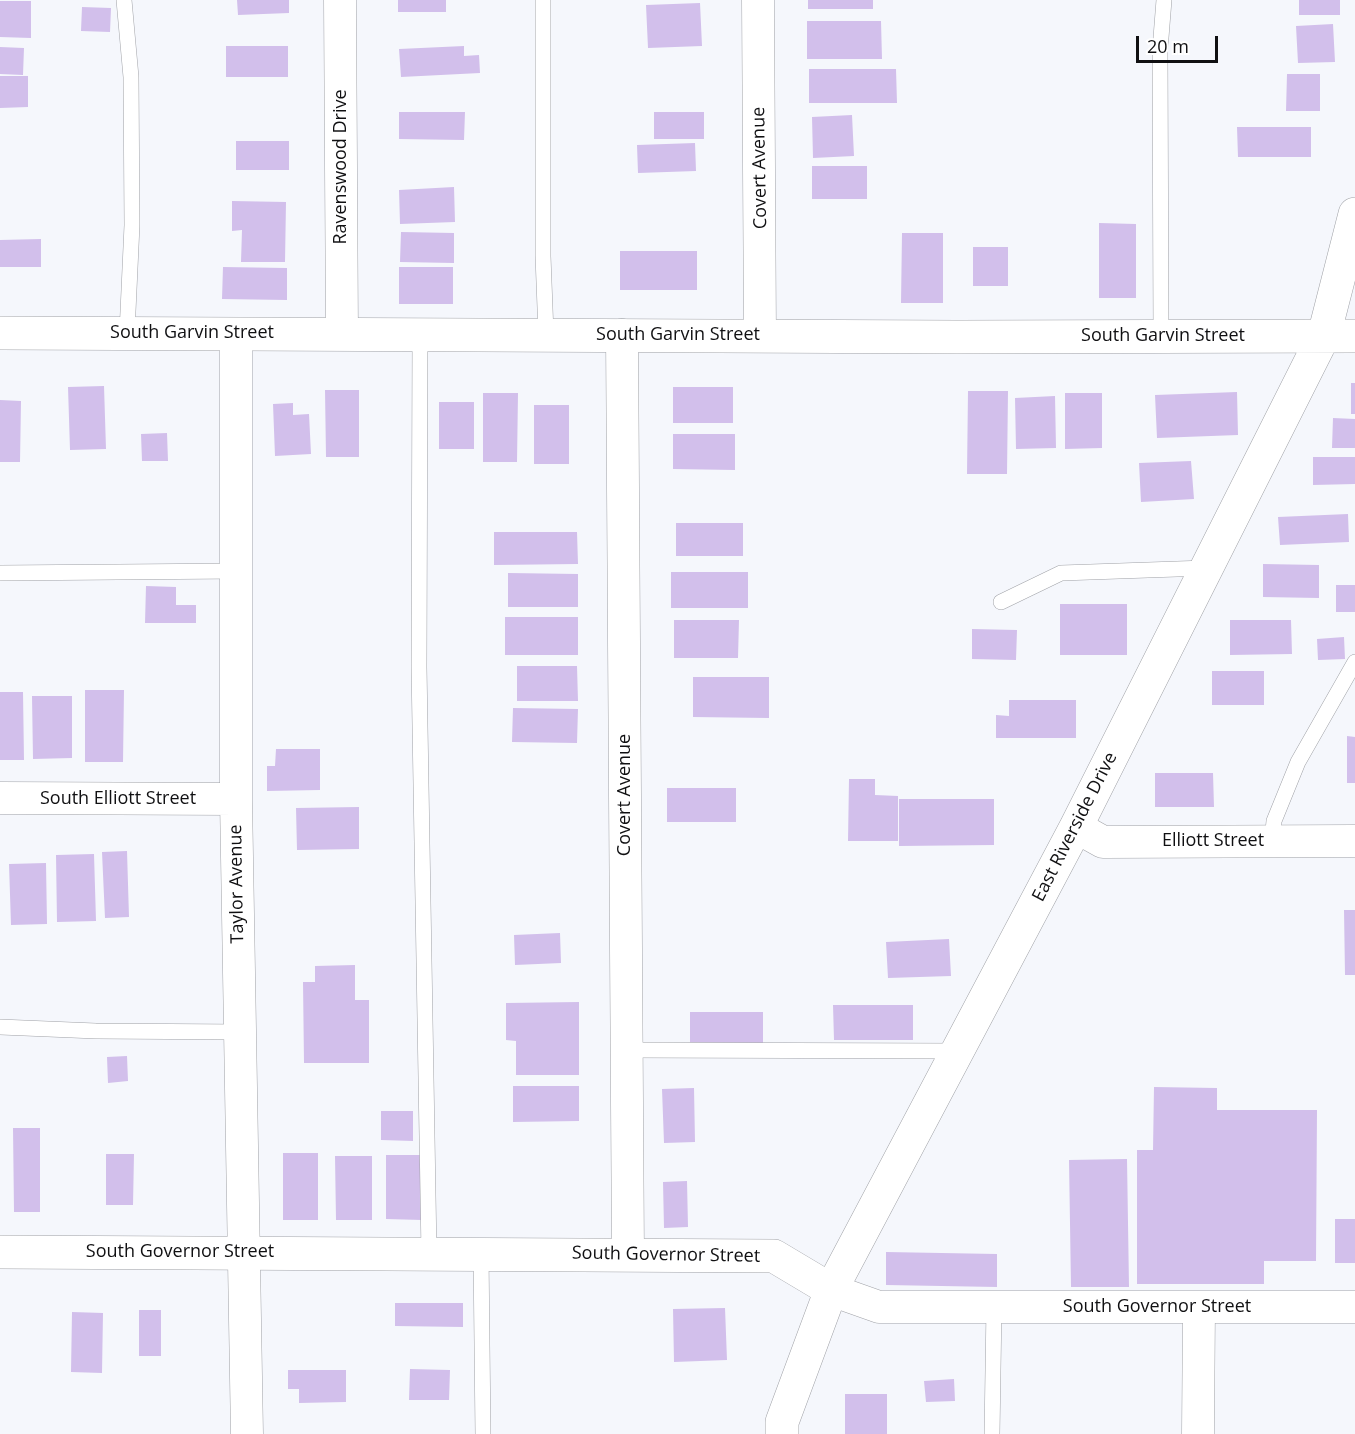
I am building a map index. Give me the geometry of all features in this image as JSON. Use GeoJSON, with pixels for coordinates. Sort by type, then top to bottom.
{"type":"FeatureCollection","features":[{"type":"Feature","properties":{"kind":"street","name":"Ravenswood Drive"},"geometry":{"type":"LineString","coordinates":[[340,0],[342,333]]}},
{"type":"Feature","properties":{"kind":"street","name":"Covert Avenue"},"geometry":{"type":"LineString","coordinates":[[758,0],[760,335]]}},
{"type":"Feature","properties":{"kind":"street","name":"East Riverside Drive"},"geometry":{"type":"LineString","coordinates":[[782,1434],[782,1422],[831,1290],[1076,827],[1206,568],[1339,335],[1355,214]]}},
{"type":"Feature","properties":{"kind":"street","name":"South Garvin Street"},"geometry":{"type":"LineString","coordinates":[[0,333],[760,335],[957,338],[1339,335]]}},
{"type":"Feature","properties":{"kind":"street","name":"Taylor Avenue"},"geometry":{"type":"LineString","coordinates":[[236,334],[236,800],[247,1434]]}},
{"type":"Feature","properties":{"kind":"street","name":"Covert Avenue"},"geometry":{"type":"LineString","coordinates":[[622,335],[628,1254]]}},
{"type":"Feature","properties":{"kind":"street","name":"South Elliott Street"},"geometry":{"type":"LineString","coordinates":[[0,798],[236,800]]}},
{"type":"Feature","properties":{"kind":"street","name":"Elliott Street"},"geometry":{"type":"LineString","coordinates":[[1076,827],[1103,842],[1355,841]]}},
{"type":"Feature","properties":{"kind":"street","name":"South Governor Street"},"geometry":{"type":"LineString","coordinates":[[0,1252],[774,1256],[831,1290],[879,1307],[1355,1307]]}},
{"type":"Feature","properties":{"kind":"street"},"geometry":{"type":"LineString","coordinates":[[1198,1434],[1199,1307]]}},
{"type":"Feature","properties":{"kind":"lane"},"geometry":{"type":"LineString","coordinates":[[124,0],[131,77],[132,225],[128,333]]}},
{"type":"Feature","properties":{"kind":"lane"},"geometry":{"type":"LineString","coordinates":[[543,0],[543,256],[546,334]]}},
{"type":"Feature","properties":{"kind":"lane"},"geometry":{"type":"LineString","coordinates":[[1161,336],[1160,50],[1164,0]]}},
{"type":"Feature","properties":{"kind":"lane"},"geometry":{"type":"LineString","coordinates":[[420,334],[419,667],[429,1253]]}},
{"type":"Feature","properties":{"kind":"lane"},"geometry":{"type":"LineString","coordinates":[[1001,602],[1061,573],[1206,568]]}},
{"type":"Feature","properties":{"kind":"lane"},"geometry":{"type":"LineString","coordinates":[[0,573],[236,571]]}},
{"type":"Feature","properties":{"kind":"lane"},"geometry":{"type":"LineString","coordinates":[[1272,841],[1274,821],[1298,762],[1355,662]]}},
{"type":"Feature","properties":{"kind":"lane"},"geometry":{"type":"LineString","coordinates":[[0,1027],[96,1031],[241,1032]]}},
{"type":"Feature","properties":{"kind":"lane"},"geometry":{"type":"LineString","coordinates":[[626,1050],[958,1051]]}},
{"type":"Feature","properties":{"kind":"lane"},"geometry":{"type":"LineString","coordinates":[[481,1253],[483,1434]]}},
{"type":"Feature","properties":{"kind":"lane"},"geometry":{"type":"LineString","coordinates":[[992,1434],[994,1307]]}},
{"type":"Feature","properties":{"kind":"building"},"geometry":{"type":"Polygon","coordinates":[[[237,0],[289,0],[289,13],[238,15],[237,0]]]}},
{"type":"Feature","properties":{"kind":"building"},"geometry":{"type":"Polygon","coordinates":[[[398,0],[446,0],[446,12],[398,12],[398,0]]]}},
{"type":"Feature","properties":{"kind":"building"},"geometry":{"type":"Polygon","coordinates":[[[808,0],[873,0],[873,9],[808,9],[808,0]]]}},
{"type":"Feature","properties":{"kind":"building"},"geometry":{"type":"Polygon","coordinates":[[[1299,0],[1340,0],[1340,15],[1299,15],[1299,0]]]}},
{"type":"Feature","properties":{"kind":"building"},"geometry":{"type":"Polygon","coordinates":[[[0,1],[31,1],[31,38],[0,37],[0,1]]]}},
{"type":"Feature","properties":{"kind":"building"},"geometry":{"type":"Polygon","coordinates":[[[700,3],[702,46],[648,48],[646,5],[700,3]]]}},
{"type":"Feature","properties":{"kind":"building"},"geometry":{"type":"Polygon","coordinates":[[[82,7],[111,8],[110,32],[81,31],[82,7]]]}},
{"type":"Feature","properties":{"kind":"building"},"geometry":{"type":"Polygon","coordinates":[[[807,21],[881,21],[882,59],[807,59],[807,21]]]}},
{"type":"Feature","properties":{"kind":"building"},"geometry":{"type":"Polygon","coordinates":[[[1333,24],[1335,62],[1298,63],[1296,26],[1333,24]]]}},
{"type":"Feature","properties":{"kind":"building"},"geometry":{"type":"Polygon","coordinates":[[[226,46],[288,46],[288,77],[226,77],[226,46]]]}},
{"type":"Feature","properties":{"kind":"building"},"geometry":{"type":"Polygon","coordinates":[[[464,46],[464,56],[479,55],[480,73],[401,77],[399,49],[464,46]]]}},
{"type":"Feature","properties":{"kind":"building"},"geometry":{"type":"Polygon","coordinates":[[[0,47],[24,48],[23,75],[0,74],[0,47]]]}},
{"type":"Feature","properties":{"kind":"building"},"geometry":{"type":"Polygon","coordinates":[[[809,69],[896,69],[897,103],[809,103],[809,69]]]}},
{"type":"Feature","properties":{"kind":"building"},"geometry":{"type":"Polygon","coordinates":[[[1287,74],[1320,74],[1320,111],[1286,111],[1287,74]]]}},
{"type":"Feature","properties":{"kind":"building"},"geometry":{"type":"Polygon","coordinates":[[[0,76],[28,76],[28,107],[0,108],[0,76]]]}},
{"type":"Feature","properties":{"kind":"building"},"geometry":{"type":"Polygon","coordinates":[[[399,112],[465,112],[464,140],[399,139],[399,112]]]}},
{"type":"Feature","properties":{"kind":"building"},"geometry":{"type":"Polygon","coordinates":[[[654,112],[704,112],[704,139],[654,139],[654,112]]]}},
{"type":"Feature","properties":{"kind":"building"},"geometry":{"type":"Polygon","coordinates":[[[852,115],[854,156],[813,158],[812,117],[852,115]]]}},
{"type":"Feature","properties":{"kind":"building"},"geometry":{"type":"Polygon","coordinates":[[[1237,127],[1311,127],[1311,157],[1238,157],[1237,127]]]}},
{"type":"Feature","properties":{"kind":"building"},"geometry":{"type":"Polygon","coordinates":[[[236,141],[289,141],[289,170],[236,170],[236,141]]]}},
{"type":"Feature","properties":{"kind":"building"},"geometry":{"type":"Polygon","coordinates":[[[695,143],[696,171],[638,173],[637,145],[695,143]]]}},
{"type":"Feature","properties":{"kind":"building"},"geometry":{"type":"Polygon","coordinates":[[[812,166],[867,166],[867,199],[812,199],[812,166]]]}},
{"type":"Feature","properties":{"kind":"building"},"geometry":{"type":"Polygon","coordinates":[[[454,187],[455,222],[400,224],[399,190],[454,187]]]}},
{"type":"Feature","properties":{"kind":"building"},"geometry":{"type":"Polygon","coordinates":[[[232,201],[286,202],[285,262],[241,262],[242,230],[232,231],[232,201]]]}},
{"type":"Feature","properties":{"kind":"building"},"geometry":{"type":"Polygon","coordinates":[[[1099,223],[1136,224],[1136,298],[1099,298],[1099,223]]]}},
{"type":"Feature","properties":{"kind":"building"},"geometry":{"type":"Polygon","coordinates":[[[401,232],[454,233],[454,263],[400,262],[401,232]]]}},
{"type":"Feature","properties":{"kind":"building"},"geometry":{"type":"Polygon","coordinates":[[[902,233],[943,233],[943,303],[901,303],[902,233]]]}},
{"type":"Feature","properties":{"kind":"building"},"geometry":{"type":"Polygon","coordinates":[[[41,239],[41,267],[0,267],[0,240],[41,239]]]}},
{"type":"Feature","properties":{"kind":"building"},"geometry":{"type":"Polygon","coordinates":[[[973,247],[1008,247],[1008,286],[973,286],[973,247]]]}},
{"type":"Feature","properties":{"kind":"building"},"geometry":{"type":"Polygon","coordinates":[[[620,251],[697,251],[697,290],[620,290],[620,251]]]}},
{"type":"Feature","properties":{"kind":"building"},"geometry":{"type":"Polygon","coordinates":[[[223,267],[287,268],[287,300],[222,299],[223,267]]]}},
{"type":"Feature","properties":{"kind":"building"},"geometry":{"type":"Polygon","coordinates":[[[399,267],[453,267],[453,304],[399,304],[399,267]]]}},
{"type":"Feature","properties":{"kind":"building"},"geometry":{"type":"Polygon","coordinates":[[[1351,383],[1355,383],[1355,414],[1351,414],[1351,383]]]}},
{"type":"Feature","properties":{"kind":"building"},"geometry":{"type":"Polygon","coordinates":[[[104,386],[106,449],[70,450],[68,387],[104,386]]]}},
{"type":"Feature","properties":{"kind":"building"},"geometry":{"type":"Polygon","coordinates":[[[673,387],[733,387],[733,423],[673,423],[673,387]]]}},
{"type":"Feature","properties":{"kind":"building"},"geometry":{"type":"Polygon","coordinates":[[[325,390],[359,390],[359,457],[326,457],[325,390]]]}},
{"type":"Feature","properties":{"kind":"building"},"geometry":{"type":"Polygon","coordinates":[[[968,391],[1008,391],[1007,474],[967,474],[968,391]]]}},
{"type":"Feature","properties":{"kind":"building"},"geometry":{"type":"Polygon","coordinates":[[[1237,392],[1238,435],[1157,438],[1155,395],[1237,392]]]}},
{"type":"Feature","properties":{"kind":"building"},"geometry":{"type":"Polygon","coordinates":[[[483,393],[518,393],[517,462],[483,462],[483,393]]]}},
{"type":"Feature","properties":{"kind":"building"},"geometry":{"type":"Polygon","coordinates":[[[1065,393],[1102,393],[1102,448],[1065,449],[1065,393]]]}},
{"type":"Feature","properties":{"kind":"building"},"geometry":{"type":"Polygon","coordinates":[[[1055,396],[1056,448],[1016,449],[1015,398],[1055,396]]]}},
{"type":"Feature","properties":{"kind":"building"},"geometry":{"type":"Polygon","coordinates":[[[0,400],[21,401],[20,462],[0,462],[0,400]]]}},
{"type":"Feature","properties":{"kind":"building"},"geometry":{"type":"Polygon","coordinates":[[[439,402],[474,402],[474,449],[439,449],[439,402]]]}},
{"type":"Feature","properties":{"kind":"building"},"geometry":{"type":"Polygon","coordinates":[[[293,403],[293,415],[309,414],[311,454],[275,456],[273,404],[293,403]]]}},
{"type":"Feature","properties":{"kind":"building"},"geometry":{"type":"Polygon","coordinates":[[[534,405],[569,405],[569,464],[534,464],[534,405]]]}},
{"type":"Feature","properties":{"kind":"building"},"geometry":{"type":"Polygon","coordinates":[[[1333,418],[1355,419],[1355,448],[1332,448],[1333,418]]]}},
{"type":"Feature","properties":{"kind":"building"},"geometry":{"type":"Polygon","coordinates":[[[167,433],[168,461],[142,461],[141,434],[167,433]]]}},
{"type":"Feature","properties":{"kind":"building"},"geometry":{"type":"Polygon","coordinates":[[[673,434],[735,434],[735,470],[673,469],[673,434]]]}},
{"type":"Feature","properties":{"kind":"building"},"geometry":{"type":"Polygon","coordinates":[[[1313,457],[1355,457],[1355,484],[1313,485],[1313,457]]]}},
{"type":"Feature","properties":{"kind":"building"},"geometry":{"type":"Polygon","coordinates":[[[1191,461],[1194,499],[1141,502],[1139,463],[1191,461]]]}},
{"type":"Feature","properties":{"kind":"building"},"geometry":{"type":"Polygon","coordinates":[[[1348,514],[1349,542],[1280,545],[1278,517],[1348,514]]]}},
{"type":"Feature","properties":{"kind":"building"},"geometry":{"type":"Polygon","coordinates":[[[676,523],[743,523],[743,556],[676,556],[676,523]]]}},
{"type":"Feature","properties":{"kind":"building"},"geometry":{"type":"Polygon","coordinates":[[[494,532],[577,532],[578,564],[494,565],[494,532]]]}},
{"type":"Feature","properties":{"kind":"building"},"geometry":{"type":"Polygon","coordinates":[[[1263,564],[1319,565],[1319,598],[1263,597],[1263,564]]]}},
{"type":"Feature","properties":{"kind":"building"},"geometry":{"type":"Polygon","coordinates":[[[671,572],[748,572],[748,608],[671,608],[671,572]]]}},
{"type":"Feature","properties":{"kind":"building"},"geometry":{"type":"Polygon","coordinates":[[[508,573],[578,574],[578,607],[508,607],[508,573]]]}},
{"type":"Feature","properties":{"kind":"building"},"geometry":{"type":"Polygon","coordinates":[[[1336,585],[1355,585],[1355,612],[1336,612],[1336,585]]]}},
{"type":"Feature","properties":{"kind":"building"},"geometry":{"type":"Polygon","coordinates":[[[146,586],[176,587],[176,605],[196,605],[196,623],[145,623],[146,586]]]}},
{"type":"Feature","properties":{"kind":"building"},"geometry":{"type":"Polygon","coordinates":[[[1060,604],[1127,604],[1127,655],[1060,655],[1060,604]]]}},
{"type":"Feature","properties":{"kind":"building"},"geometry":{"type":"Polygon","coordinates":[[[505,617],[578,617],[578,655],[505,655],[505,617]]]}},
{"type":"Feature","properties":{"kind":"building"},"geometry":{"type":"Polygon","coordinates":[[[674,620],[739,620],[738,658],[674,658],[674,620]]]}},
{"type":"Feature","properties":{"kind":"building"},"geometry":{"type":"Polygon","coordinates":[[[1230,620],[1291,620],[1292,654],[1230,655],[1230,620]]]}},
{"type":"Feature","properties":{"kind":"building"},"geometry":{"type":"Polygon","coordinates":[[[972,629],[1017,630],[1016,660],[972,659],[972,629]]]}},
{"type":"Feature","properties":{"kind":"building"},"geometry":{"type":"Polygon","coordinates":[[[1344,637],[1345,659],[1318,660],[1317,639],[1344,637]]]}},
{"type":"Feature","properties":{"kind":"building"},"geometry":{"type":"Polygon","coordinates":[[[517,666],[577,666],[578,701],[517,701],[517,666]]]}},
{"type":"Feature","properties":{"kind":"building"},"geometry":{"type":"Polygon","coordinates":[[[1212,671],[1264,671],[1264,705],[1212,705],[1212,671]]]}},
{"type":"Feature","properties":{"kind":"building"},"geometry":{"type":"Polygon","coordinates":[[[693,677],[769,677],[769,718],[693,717],[693,677]]]}},
{"type":"Feature","properties":{"kind":"building"},"geometry":{"type":"Polygon","coordinates":[[[85,690],[124,690],[123,762],[85,762],[85,690]]]}},
{"type":"Feature","properties":{"kind":"building"},"geometry":{"type":"Polygon","coordinates":[[[0,692],[23,692],[24,760],[0,760],[0,692]]]}},
{"type":"Feature","properties":{"kind":"building"},"geometry":{"type":"Polygon","coordinates":[[[32,696],[72,696],[72,758],[33,759],[32,696]]]}},
{"type":"Feature","properties":{"kind":"building"},"geometry":{"type":"Polygon","coordinates":[[[1009,700],[1076,700],[1076,738],[996,738],[996,715],[1009,716],[1009,700]]]}},
{"type":"Feature","properties":{"kind":"building"},"geometry":{"type":"Polygon","coordinates":[[[513,708],[578,709],[577,743],[512,742],[513,708]]]}},
{"type":"Feature","properties":{"kind":"building"},"geometry":{"type":"Polygon","coordinates":[[[1347,736],[1355,737],[1355,783],[1347,783],[1347,736]]]}},
{"type":"Feature","properties":{"kind":"building"},"geometry":{"type":"Polygon","coordinates":[[[276,749],[320,749],[320,790],[267,791],[267,766],[275,766],[276,749]]]}},
{"type":"Feature","properties":{"kind":"building"},"geometry":{"type":"Polygon","coordinates":[[[1155,773],[1213,773],[1214,807],[1155,807],[1155,773]]]}},
{"type":"Feature","properties":{"kind":"building"},"geometry":{"type":"Polygon","coordinates":[[[849,779],[875,779],[875,795],[898,796],[898,841],[848,841],[849,779]]]}},
{"type":"Feature","properties":{"kind":"building"},"geometry":{"type":"Polygon","coordinates":[[[667,788],[736,788],[736,822],[667,822],[667,788]]]}},
{"type":"Feature","properties":{"kind":"building"},"geometry":{"type":"Polygon","coordinates":[[[899,799],[994,799],[994,845],[899,846],[899,799]]]}},
{"type":"Feature","properties":{"kind":"building"},"geometry":{"type":"Polygon","coordinates":[[[359,807],[359,849],[297,850],[296,808],[359,807]]]}},
{"type":"Feature","properties":{"kind":"building"},"geometry":{"type":"Polygon","coordinates":[[[127,851],[129,917],[105,918],[102,852],[127,851]]]}},
{"type":"Feature","properties":{"kind":"building"},"geometry":{"type":"Polygon","coordinates":[[[94,854],[96,921],[57,922],[56,855],[94,854]]]}},
{"type":"Feature","properties":{"kind":"building"},"geometry":{"type":"Polygon","coordinates":[[[46,863],[47,924],[11,925],[9,864],[46,863]]]}},
{"type":"Feature","properties":{"kind":"building"},"geometry":{"type":"Polygon","coordinates":[[[1344,910],[1355,910],[1355,975],[1345,975],[1344,910]]]}},
{"type":"Feature","properties":{"kind":"building"},"geometry":{"type":"Polygon","coordinates":[[[560,933],[561,963],[515,965],[514,935],[560,933]]]}},
{"type":"Feature","properties":{"kind":"building"},"geometry":{"type":"Polygon","coordinates":[[[949,939],[951,976],[888,978],[886,942],[949,939]]]}},
{"type":"Feature","properties":{"kind":"building"},"geometry":{"type":"Polygon","coordinates":[[[355,965],[355,1000],[369,1000],[369,1063],[304,1063],[303,982],[315,982],[315,966],[355,965]]]}},
{"type":"Feature","properties":{"kind":"building"},"geometry":{"type":"Polygon","coordinates":[[[579,1002],[579,1075],[516,1075],[516,1041],[506,1040],[506,1003],[579,1002]]]}},
{"type":"Feature","properties":{"kind":"building"},"geometry":{"type":"Polygon","coordinates":[[[833,1005],[913,1005],[913,1040],[834,1040],[833,1005]]]}},
{"type":"Feature","properties":{"kind":"building"},"geometry":{"type":"Polygon","coordinates":[[[690,1012],[763,1012],[763,1047],[690,1047],[690,1012]]]}},
{"type":"Feature","properties":{"kind":"building"},"geometry":{"type":"Polygon","coordinates":[[[127,1056],[128,1081],[108,1083],[107,1057],[127,1056]]]}},
{"type":"Feature","properties":{"kind":"building"},"geometry":{"type":"Polygon","coordinates":[[[513,1086],[579,1086],[579,1121],[513,1122],[513,1086]]]}},
{"type":"Feature","properties":{"kind":"building"},"geometry":{"type":"Polygon","coordinates":[[[1154,1087],[1217,1088],[1217,1110],[1317,1110],[1316,1261],[1264,1261],[1264,1284],[1137,1284],[1137,1150],[1153,1150],[1154,1087]]]}},
{"type":"Feature","properties":{"kind":"building"},"geometry":{"type":"Polygon","coordinates":[[[694,1088],[695,1142],[664,1143],[662,1089],[694,1088]]]}},
{"type":"Feature","properties":{"kind":"building"},"geometry":{"type":"Polygon","coordinates":[[[381,1111],[413,1111],[413,1141],[381,1140],[381,1111]]]}},
{"type":"Feature","properties":{"kind":"building"},"geometry":{"type":"Polygon","coordinates":[[[13,1128],[40,1128],[40,1212],[14,1212],[13,1128]]]}},
{"type":"Feature","properties":{"kind":"building"},"geometry":{"type":"Polygon","coordinates":[[[283,1153],[318,1153],[318,1220],[283,1220],[283,1153]]]}},
{"type":"Feature","properties":{"kind":"building"},"geometry":{"type":"Polygon","coordinates":[[[106,1154],[134,1154],[133,1205],[106,1205],[106,1154]]]}},
{"type":"Feature","properties":{"kind":"building"},"geometry":{"type":"Polygon","coordinates":[[[386,1155],[422,1155],[422,1220],[386,1219],[386,1155]]]}},
{"type":"Feature","properties":{"kind":"building"},"geometry":{"type":"Polygon","coordinates":[[[335,1156],[372,1156],[372,1220],[336,1220],[335,1156]]]}},
{"type":"Feature","properties":{"kind":"building"},"geometry":{"type":"Polygon","coordinates":[[[1127,1159],[1129,1287],[1071,1287],[1069,1160],[1127,1159]]]}},
{"type":"Feature","properties":{"kind":"building"},"geometry":{"type":"Polygon","coordinates":[[[687,1181],[688,1227],[664,1228],[663,1182],[687,1181]]]}},
{"type":"Feature","properties":{"kind":"building"},"geometry":{"type":"Polygon","coordinates":[[[1335,1219],[1355,1219],[1355,1263],[1335,1263],[1335,1219]]]}},
{"type":"Feature","properties":{"kind":"building"},"geometry":{"type":"Polygon","coordinates":[[[886,1252],[997,1254],[997,1287],[886,1285],[886,1252]]]}},
{"type":"Feature","properties":{"kind":"building"},"geometry":{"type":"Polygon","coordinates":[[[395,1303],[463,1303],[463,1327],[395,1326],[395,1303]]]}},
{"type":"Feature","properties":{"kind":"building"},"geometry":{"type":"Polygon","coordinates":[[[725,1308],[727,1360],[674,1362],[673,1309],[725,1308]]]}},
{"type":"Feature","properties":{"kind":"building"},"geometry":{"type":"Polygon","coordinates":[[[139,1310],[161,1310],[161,1356],[139,1356],[139,1310]]]}},
{"type":"Feature","properties":{"kind":"building"},"geometry":{"type":"Polygon","coordinates":[[[72,1312],[103,1313],[102,1373],[71,1372],[72,1312]]]}},
{"type":"Feature","properties":{"kind":"building"},"geometry":{"type":"Polygon","coordinates":[[[410,1369],[450,1370],[449,1400],[409,1400],[410,1369]]]}},
{"type":"Feature","properties":{"kind":"building"},"geometry":{"type":"Polygon","coordinates":[[[288,1370],[346,1370],[346,1402],[299,1403],[299,1389],[288,1389],[288,1370]]]}},
{"type":"Feature","properties":{"kind":"building"},"geometry":{"type":"Polygon","coordinates":[[[954,1379],[955,1401],[926,1402],[924,1381],[954,1379]]]}},
{"type":"Feature","properties":{"kind":"building"},"geometry":{"type":"Polygon","coordinates":[[[845,1394],[887,1394],[887,1434],[845,1434],[845,1394]]]}}]}
